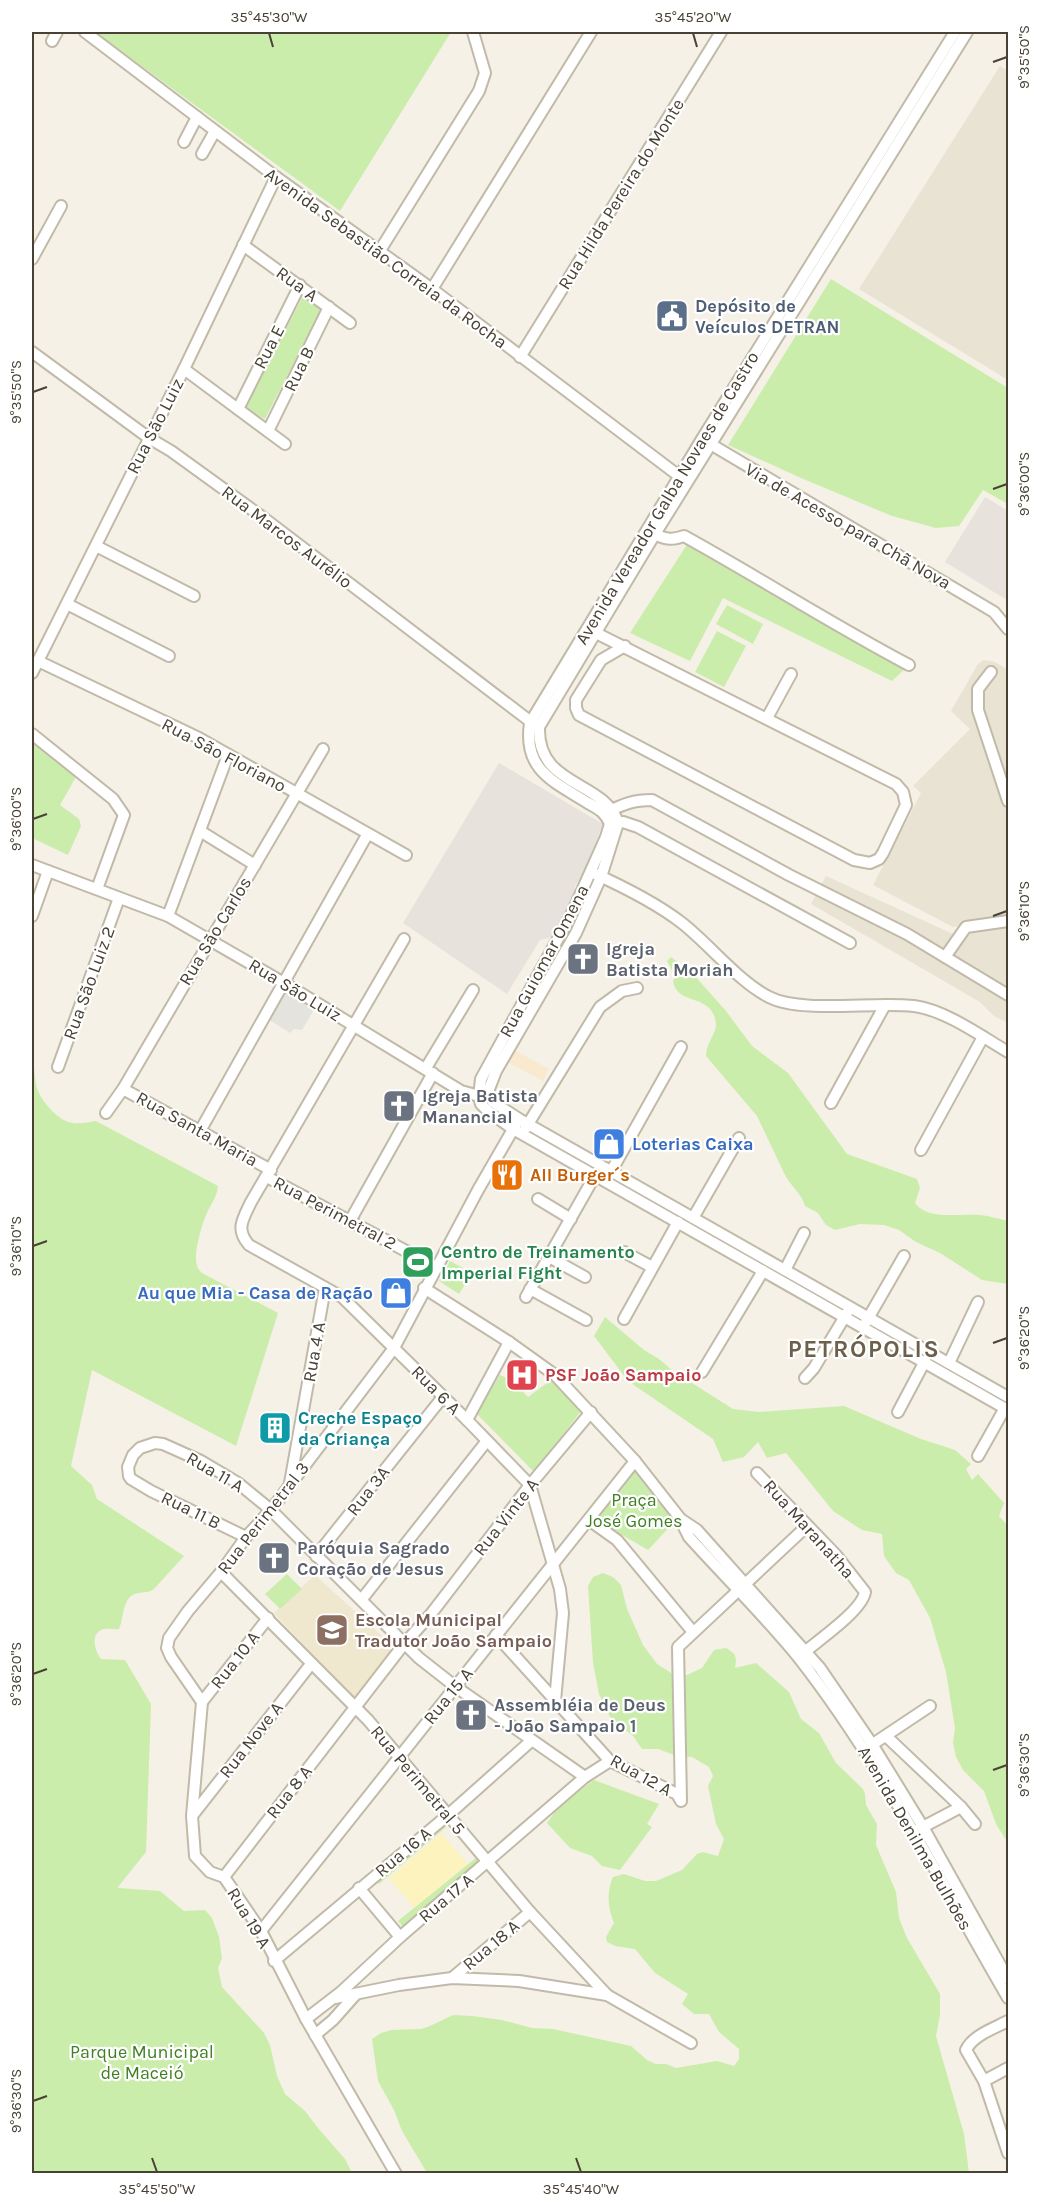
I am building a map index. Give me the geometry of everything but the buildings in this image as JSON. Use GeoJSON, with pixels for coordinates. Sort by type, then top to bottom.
{"type":"FeatureCollection","features":[{"type":"Feature","properties":{"kind":"street","name":"Avenida Sebastião Correia da Rocha"},"geometry":{"type":"LineString","coordinates":[[86,32],[276,177],[432,289],[683,479]]}},
{"type":"Feature","properties":{"kind":"street"},"geometry":{"type":"LineString","coordinates":[[379,252],[479,91],[485,73],[473,32]]}},
{"type":"Feature","properties":{"kind":"street"},"geometry":{"type":"LineString","coordinates":[[432,289],[591,32]]}},
{"type":"Feature","properties":{"kind":"street","name":"Rua Hilda Pereira do Monte"},"geometry":{"type":"LineString","coordinates":[[520,357],[721,32]]}},
{"type":"Feature","properties":{"kind":"street","name":"Avenida Vereador Galba Novaes de Castro"},"geometry":{"type":"LineString","coordinates":[[707,442],[955,32]]}},
{"type":"Feature","properties":{"kind":"street","name":"Avenida Vereador Galba Novaes de Castro"},"geometry":{"type":"LineString","coordinates":[[535,725],[683,479],[967,32]]}},
{"type":"Feature","properties":{"kind":"street"},"geometry":{"type":"LineString","coordinates":[[184,142],[196,117]]}},
{"type":"Feature","properties":{"kind":"street"},"geometry":{"type":"LineString","coordinates":[[202,154],[215,131]]}},
{"type":"Feature","properties":{"kind":"street","name":"Rua São Luiz"},"geometry":{"type":"LineString","coordinates":[[32,673],[184,369],[276,177]]}},
{"type":"Feature","properties":{"kind":"street"},"geometry":{"type":"LineString","coordinates":[[32,259],[61,206]]}},
{"type":"Feature","properties":{"kind":"street","name":"Rua A"},"geometry":{"type":"LineString","coordinates":[[243,245],[350,323]]}},
{"type":"Feature","properties":{"kind":"street","name":"Rua E"},"geometry":{"type":"LineString","coordinates":[[238,409],[300,285]]}},
{"type":"Feature","properties":{"kind":"street","name":"Rua B"},"geometry":{"type":"LineString","coordinates":[[268,431],[329,307]]}},
{"type":"Feature","properties":{"kind":"street","name":"Rua Marcos Aurélio"},"geometry":{"type":"LineString","coordinates":[[32,352],[265,519],[535,725]]}},
{"type":"Feature","properties":{"kind":"street"},"geometry":{"type":"LineString","coordinates":[[184,369],[285,444]]}},
{"type":"Feature","properties":{"kind":"street","name":"Via de Acesso para Chã Nova"},"geometry":{"type":"LineString","coordinates":[[707,442],[994,612],[1008,629]]}},
{"type":"Feature","properties":{"kind":"street","name":"Avenida Vereador Galba Novaes de Castro"},"geometry":{"type":"LineString","coordinates":[[535,725],[596,633],[655,534],[683,479]]}},
{"type":"Feature","properties":{"kind":"street"},"geometry":{"type":"LineString","coordinates":[[655,534],[663,539],[684,536],[745,569],[834,625],[909,665]]}},
{"type":"Feature","properties":{"kind":"street"},"geometry":{"type":"LineString","coordinates":[[96,546],[194,596]]}},
{"type":"Feature","properties":{"kind":"street"},"geometry":{"type":"LineString","coordinates":[[67,604],[169,656]]}},
{"type":"Feature","properties":{"kind":"street"},"geometry":{"type":"LineString","coordinates":[[596,633],[625,646],[896,784],[903,792],[906,805],[879,859],[870,863],[854,860],[579,714],[576,700],[601,660],[625,646]]}},
{"type":"Feature","properties":{"kind":"street","name":"Rua São Floriano"},"geometry":{"type":"LineString","coordinates":[[38,661],[198,738],[406,855]]}},
{"type":"Feature","properties":{"kind":"street"},"geometry":{"type":"LineString","coordinates":[[992,672],[978,689],[978,710],[1008,801]]}},
{"type":"Feature","properties":{"kind":"street"},"geometry":{"type":"LineString","coordinates":[[767,718],[791,674]]}},
{"type":"Feature","properties":{"kind":"street"},"geometry":{"type":"LineString","coordinates":[[535,725],[529,746],[531,756],[540,770],[553,781],[612,818],[638,827],[850,943]]}},
{"type":"Feature","properties":{"kind":"street"},"geometry":{"type":"LineString","coordinates":[[32,734],[113,799],[124,815],[97,889]]}},
{"type":"Feature","properties":{"kind":"street","name":"Rua São Carlos"},"geometry":{"type":"LineString","coordinates":[[106,1113],[123,1089],[323,748]]}},
{"type":"Feature","properties":{"kind":"street"},"geometry":{"type":"LineString","coordinates":[[168,916],[228,755]]}},
{"type":"Feature","properties":{"kind":"street"},"geometry":{"type":"LineString","coordinates":[[612,818],[627,802],[652,800],[907,934],[1008,994]]}},
{"type":"Feature","properties":{"kind":"street","name":"Rua Guiomar Omena"},"geometry":{"type":"LineString","coordinates":[[484,1095],[481,1079],[596,875],[612,818]]}},
{"type":"Feature","properties":{"kind":"street"},"geometry":{"type":"LineString","coordinates":[[200,831],[255,865]]}},
{"type":"Feature","properties":{"kind":"street"},"geometry":{"type":"LineString","coordinates":[[201,1131],[368,835]]}},
{"type":"Feature","properties":{"kind":"street","name":"Rua São Luiz"},"geometry":{"type":"LineString","coordinates":[[32,865],[168,916],[284,983],[461,1091],[484,1095]]}},
{"type":"Feature","properties":{"kind":"street"},"geometry":{"type":"LineString","coordinates":[[32,916],[48,871]]}},
{"type":"Feature","properties":{"kind":"street"},"geometry":{"type":"LineString","coordinates":[[596,875],[668,912],[770,998],[796,1005],[914,1006],[932,1010],[1008,1052]]}},
{"type":"Feature","properties":{"kind":"street","name":"Rua São Luiz 2"},"geometry":{"type":"LineString","coordinates":[[58,1067],[119,898]]}},
{"type":"Feature","properties":{"kind":"street"},"geometry":{"type":"LineString","coordinates":[[945,957],[966,927],[1008,921]]}},
{"type":"Feature","properties":{"kind":"street","name":"Rua 6 A"},"geometry":{"type":"LineString","coordinates":[[404,939],[251,1202],[241,1224],[242,1237],[249,1245],[342,1298],[530,1485],[560,1589],[563,1613],[555,1701]]}},
{"type":"Feature","properties":{"kind":"street","name":"Rua Perimetral 3"},"geometry":{"type":"LineString","coordinates":[[202,1702],[171,1657],[167,1648],[169,1638],[246,1537],[271,1510],[394,1348],[436,1267],[524,1121],[600,1007],[622,991],[637,988]]}},
{"type":"Feature","properties":{"kind":"street"},"geometry":{"type":"LineString","coordinates":[[350,1221],[473,990]]}},
{"type":"Feature","properties":{"kind":"street"},"geometry":{"type":"LineString","coordinates":[[831,1103],[885,1005]]}},
{"type":"Feature","properties":{"kind":"street"},"geometry":{"type":"LineString","coordinates":[[921,1150],[982,1037]]}},
{"type":"Feature","properties":{"kind":"street"},"geometry":{"type":"LineString","coordinates":[[606,1182],[681,1047]]}},
{"type":"Feature","properties":{"kind":"street","name":"Rua Santa Maria"},"geometry":{"type":"LineString","coordinates":[[123,1089],[201,1131],[269,1173]]}},
{"type":"Feature","properties":{"kind":"street"},"geometry":{"type":"LineString","coordinates":[[484,1095],[600,1166],[785,1270],[847,1312]]}},
{"type":"Feature","properties":{"kind":"street"},"geometry":{"type":"LineString","coordinates":[[484,1095],[488,1111],[518,1132],[763,1271],[949,1363],[1007,1405]]}},
{"type":"Feature","properties":{"kind":"street"},"geometry":{"type":"LineString","coordinates":[[693,1218],[739,1138]]}},
{"type":"Feature","properties":{"kind":"street"},"geometry":{"type":"LineString","coordinates":[[586,1320],[528,1293],[600,1166]]}},
{"type":"Feature","properties":{"kind":"street","name":"Rua Perimetral 2"},"geometry":{"type":"LineString","coordinates":[[269,1173],[350,1221],[436,1267]]}},
{"type":"Feature","properties":{"kind":"street"},"geometry":{"type":"LineString","coordinates":[[538,1199],[571,1219]]}},
{"type":"Feature","properties":{"kind":"street"},"geometry":{"type":"LineString","coordinates":[[624,1319],[678,1222]]}},
{"type":"Feature","properties":{"kind":"street"},"geometry":{"type":"LineString","coordinates":[[785,1270],[804,1233]]}},
{"type":"Feature","properties":{"kind":"street"},"geometry":{"type":"LineString","coordinates":[[624,1252],[652,1267]]}},
{"type":"Feature","properties":{"kind":"street"},"geometry":{"type":"LineString","coordinates":[[866,1322],[904,1256]]}},
{"type":"Feature","properties":{"kind":"street"},"geometry":{"type":"LineString","coordinates":[[549,1257],[585,1276]]}},
{"type":"Feature","properties":{"kind":"street"},"geometry":{"type":"LineString","coordinates":[[702,1372],[763,1271]]}},
{"type":"Feature","properties":{"kind":"street","name":"Rua 4 A"},"geometry":{"type":"LineString","coordinates":[[289,1486],[325,1288]]}},
{"type":"Feature","properties":{"kind":"street","name":"Avenida Denilma Bulhões"},"geometry":{"type":"LineString","coordinates":[[424,1288],[509,1342],[555,1375],[635,1461],[679,1517],[689,1537],[741,1586],[802,1654],[868,1747],[894,1796],[918,1830],[1008,1979]]}},
{"type":"Feature","properties":{"kind":"street"},"geometry":{"type":"LineString","coordinates":[[949,1363],[978,1302]]}},
{"type":"Feature","properties":{"kind":"street"},"geometry":{"type":"LineString","coordinates":[[805,1378],[814,1368],[847,1312]]}},
{"type":"Feature","properties":{"kind":"street"},"geometry":{"type":"LineString","coordinates":[[866,1322],[925,1361],[1007,1405]]}},
{"type":"Feature","properties":{"kind":"street"},"geometry":{"type":"LineString","coordinates":[[467,1420],[509,1342]]}},
{"type":"Feature","properties":{"kind":"street"},"geometry":{"type":"LineString","coordinates":[[898,1412],[925,1361]]}},
{"type":"Feature","properties":{"kind":"street","name":"Rua 3A"},"geometry":{"type":"LineString","coordinates":[[316,1556],[442,1398]]}},
{"type":"Feature","properties":{"kind":"street"},"geometry":{"type":"LineString","coordinates":[[978,1456],[1007,1405]]}},
{"type":"Feature","properties":{"kind":"street","name":"Rua Vinte A"},"geometry":{"type":"LineString","coordinates":[[354,1707],[431,1614],[530,1485],[591,1412]]}},
{"type":"Feature","properties":{"kind":"street"},"geometry":{"type":"LineString","coordinates":[[362,1599],[486,1442]]}},
{"type":"Feature","properties":{"kind":"street","name":"Rua 11 A"},"geometry":{"type":"LineString","coordinates":[[155,1443],[163,1444],[201,1461],[238,1483],[271,1510],[362,1599],[404,1644],[456,1687],[585,1778]]}},
{"type":"Feature","properties":{"kind":"street","name":"Rua 11 B"},"geometry":{"type":"LineString","coordinates":[[155,1443],[140,1448],[133,1455],[128,1467],[129,1476],[136,1483],[246,1537]]}},
{"type":"Feature","properties":{"kind":"street","name":"Rua 15 A"},"geometry":{"type":"LineString","coordinates":[[261,1931],[635,1461]]}},
{"type":"Feature","properties":{"kind":"street","name":"Rua Maranatha"},"geometry":{"type":"LineString","coordinates":[[758,1473],[836,1555],[865,1592],[864,1598],[850,1614],[802,1654]]}},
{"type":"Feature","properties":{"kind":"street"},"geometry":{"type":"LineString","coordinates":[[589,1520],[617,1540],[693,1632],[807,1526]]}},
{"type":"Feature","properties":{"kind":"street","name":"Rua Perimetral 5"},"geometry":{"type":"LineString","coordinates":[[221,1572],[399,1756],[530,1912],[607,1995]]}},
{"type":"Feature","properties":{"kind":"street","name":"Rua 10 A"},"geometry":{"type":"LineString","coordinates":[[202,1702],[268,1618]]}},
{"type":"Feature","properties":{"kind":"street","name":"Rua 12 A"},"geometry":{"type":"LineString","coordinates":[[496,1635],[610,1761],[662,1785],[677,1794],[681,1801],[678,1647],[693,1632]]}},
{"type":"Feature","properties":{"kind":"street","name":"Rua Nove A"},"geometry":{"type":"LineString","coordinates":[[192,1816],[311,1664]]}},
{"type":"Feature","properties":{"kind":"street","name":"Rua 19 A"},"geometry":{"type":"LineString","coordinates":[[202,1702],[192,1816],[195,1856],[210,1872],[224,1877],[261,1931],[274,1961],[306,2019],[396,2174]]}},
{"type":"Feature","properties":{"kind":"street"},"geometry":{"type":"LineString","coordinates":[[868,1747],[930,1706]]}},
{"type":"Feature","properties":{"kind":"street","name":"Rua 8 A"},"geometry":{"type":"LineString","coordinates":[[224,1877],[354,1707]]}},
{"type":"Feature","properties":{"kind":"street"},"geometry":{"type":"LineString","coordinates":[[886,1736],[961,1807],[975,1824]]}},
{"type":"Feature","properties":{"kind":"street","name":"Rua 16 A"},"geometry":{"type":"LineString","coordinates":[[274,1961],[448,1815],[531,1741]]}},
{"type":"Feature","properties":{"kind":"street","name":"Rua 17 A"},"geometry":{"type":"LineString","coordinates":[[306,2019],[585,1778],[610,1761]]}},
{"type":"Feature","properties":{"kind":"street"},"geometry":{"type":"LineString","coordinates":[[918,1830],[961,1807]]}},
{"type":"Feature","properties":{"kind":"street","name":"Avenida Denilma Bulhões"},"geometry":{"type":"LineString","coordinates":[[918,1830],[1008,1998]]}},
{"type":"Feature","properties":{"kind":"street"},"geometry":{"type":"LineString","coordinates":[[359,1888],[400,1937]]}},
{"type":"Feature","properties":{"kind":"street","name":"Rua 18 A"},"geometry":{"type":"LineString","coordinates":[[452,1977],[530,1912]]}},
{"type":"Feature","properties":{"kind":"street"},"geometry":{"type":"LineString","coordinates":[[331,1999],[452,1977],[519,1981],[607,1995],[691,2043]]}},
{"type":"Feature","properties":{"kind":"street"},"geometry":{"type":"LineString","coordinates":[[315,2035],[333,2020],[356,1994]]}},
{"type":"Feature","properties":{"kind":"street"},"geometry":{"type":"LineString","coordinates":[[1008,2020],[969,2043],[966,2050],[984,2081],[1008,2153]]}},
{"type":"Feature","properties":{"kind":"street"},"geometry":{"type":"LineString","coordinates":[[984,2081],[1008,2068]]}},
{"type":"Feature","properties":{"kind":"shaded area"},"geometry":{"type":"Polygon","coordinates":[[[1000,66],[1008,71],[1008,380],[859,289],[1000,66]]]}},
{"type":"Feature","properties":{"kind":"shaded area"},"geometry":{"type":"Polygon","coordinates":[[[985,497],[1008,511],[1007,600],[945,562],[985,497]]]}},
{"type":"Feature","properties":{"kind":"shaded area"},"geometry":{"type":"Polygon","coordinates":[[[984,660],[995,662],[1008,670],[1008,919],[953,927],[873,885],[921,793],[913,786],[970,729],[951,711],[978,664],[984,660]]]}},
{"type":"Feature","properties":{"kind":"shaded area"},"geometry":{"type":"Polygon","coordinates":[[[499,763],[603,824],[584,873],[575,886],[574,897],[554,933],[549,938],[540,940],[507,994],[403,923],[499,763]]]}},
{"type":"Feature","properties":{"kind":"shaded area"},"geometry":{"type":"Polygon","coordinates":[[[826,876],[953,934],[1008,923],[1008,1023],[994,1016],[980,1002],[811,904],[826,876]]]}},
{"type":"Feature","properties":{"kind":"shaded area"},"geometry":{"type":"Polygon","coordinates":[[[288,989],[316,1006],[302,1030],[294,1029],[290,1033],[268,1019],[288,989]]]}},
{"type":"Feature","properties":{"kind":"shaded area"},"geometry":{"type":"Polygon","coordinates":[[[514,1050],[549,1069],[543,1081],[508,1062],[514,1050]]]}},
{"type":"Feature","properties":{"kind":"shaded area","name":"Escola Municipal Tradutor João Sampaio"},"geometry":{"type":"Polygon","coordinates":[[[315,1575],[393,1646],[392,1653],[355,1701],[274,1613],[315,1575]]]}},
{"type":"Feature","properties":{"kind":"green space"},"geometry":{"type":"Polygon","coordinates":[[[95,32],[451,32],[340,211],[95,32]]]}},
{"type":"Feature","properties":{"kind":"green space"},"geometry":{"type":"Polygon","coordinates":[[[831,279],[1008,388],[1008,504],[983,490],[959,526],[936,528],[892,516],[728,445],[831,279]]]}},
{"type":"Feature","properties":{"kind":"green space"},"geometry":{"type":"Polygon","coordinates":[[[303,296],[323,306],[265,419],[245,409],[303,296]]]}},
{"type":"Feature","properties":{"kind":"green space"},"geometry":{"type":"Polygon","coordinates":[[[688,543],[906,668],[892,681],[723,598],[690,661],[630,633],[688,543]]]}},
{"type":"Feature","properties":{"kind":"green space"},"geometry":{"type":"Polygon","coordinates":[[[727,605],[763,624],[753,644],[716,624],[727,605]]]}},
{"type":"Feature","properties":{"kind":"green space"},"geometry":{"type":"Polygon","coordinates":[[[717,631],[746,646],[724,687],[695,672],[717,631]]]}},
{"type":"Feature","properties":{"kind":"green space"},"geometry":{"type":"Polygon","coordinates":[[[32,738],[77,775],[60,805],[79,819],[81,826],[68,855],[32,838],[32,738]]]}},
{"type":"Feature","properties":{"kind":"green space"},"geometry":{"type":"Polygon","coordinates":[[[671,957],[694,975],[726,1011],[752,1046],[788,1073],[847,1154],[917,1179],[920,1188],[915,1203],[928,1212],[945,1215],[980,1215],[1008,1221],[1008,1284],[982,1280],[940,1253],[916,1242],[899,1230],[884,1225],[860,1224],[835,1230],[826,1225],[818,1213],[805,1206],[784,1173],[757,1116],[706,1056],[716,1028],[714,1015],[703,1003],[688,998],[676,989],[673,981],[675,976],[667,961],[671,957]]]}},
{"type":"Feature","properties":{"kind":"green space","name":"Parque Municipal de Maceió"},"geometry":{"type":"Polygon","coordinates":[[[32,1056],[39,1093],[46,1105],[62,1119],[76,1123],[96,1121],[218,1186],[205,1218],[197,1247],[198,1267],[202,1273],[278,1313],[236,1446],[92,1370],[71,1466],[92,1485],[97,1499],[184,1556],[154,1589],[131,1596],[126,1604],[119,1629],[104,1629],[96,1634],[95,1638],[95,1647],[101,1659],[125,1660],[151,1704],[146,1852],[118,1887],[160,1891],[184,1911],[205,1910],[212,1918],[219,1937],[222,1958],[218,1968],[222,1987],[264,2033],[285,2094],[305,2111],[345,2159],[352,2173],[32,2173],[32,1056]]]}},
{"type":"Feature","properties":{"kind":"green space"},"geometry":{"type":"Polygon","coordinates":[[[450,1261],[472,1273],[459,1294],[439,1281],[450,1261]]]}},
{"type":"Feature","properties":{"kind":"green space"},"geometry":{"type":"Polygon","coordinates":[[[605,1317],[673,1371],[733,1409],[759,1412],[844,1406],[921,1439],[955,1450],[971,1464],[966,1469],[972,1480],[978,1474],[1004,1503],[999,1516],[1008,1526],[1008,1843],[996,1824],[984,1791],[963,1770],[956,1757],[953,1743],[955,1728],[946,1672],[930,1618],[909,1580],[896,1573],[884,1556],[882,1534],[862,1530],[833,1511],[786,1453],[767,1458],[758,1442],[744,1457],[723,1462],[713,1439],[628,1381],[594,1336],[605,1317]]]}},
{"type":"Feature","properties":{"kind":"green space"},"geometry":{"type":"Polygon","coordinates":[[[500,1375],[512,1380],[528,1397],[551,1380],[582,1410],[534,1472],[476,1413],[500,1375]]]}},
{"type":"Feature","properties":{"kind":"green space","name":"Praça José Gomes"},"geometry":{"type":"Polygon","coordinates":[[[634,1468],[676,1520],[648,1550],[593,1518],[634,1468]]]}},
{"type":"Feature","properties":{"kind":"green space"},"geometry":{"type":"Polygon","coordinates":[[[603,1573],[613,1577],[621,1585],[627,1609],[643,1645],[657,1664],[676,1676],[687,1675],[702,1668],[714,1650],[726,1648],[735,1656],[735,1668],[756,1663],[789,1692],[801,1719],[819,1733],[836,1763],[863,1789],[866,1805],[877,1824],[876,1845],[896,1892],[899,1918],[907,1938],[940,1994],[940,2015],[936,2036],[964,2134],[969,2173],[427,2173],[402,2131],[394,2110],[378,2081],[372,2039],[381,2033],[391,2030],[421,2029],[453,2015],[472,2016],[502,2020],[532,2028],[553,2029],[631,2046],[647,2060],[676,2068],[717,2061],[734,2066],[739,2059],[739,2049],[719,2032],[709,2014],[694,2014],[682,2004],[688,1994],[655,1973],[635,1949],[615,1946],[607,1942],[606,1937],[614,1923],[609,1900],[609,1889],[613,1877],[624,1874],[645,1881],[656,1881],[682,1870],[697,1854],[703,1852],[718,1856],[724,1839],[716,1824],[708,1786],[713,1776],[709,1767],[692,1757],[677,1756],[658,1749],[642,1749],[633,1736],[611,1719],[599,1694],[593,1663],[588,1586],[593,1577],[603,1573]]]}},
{"type":"Feature","properties":{"kind":"green space"},"geometry":{"type":"Polygon","coordinates":[[[287,1574],[302,1589],[280,1609],[265,1594],[287,1574]]]}},
{"type":"Feature","properties":{"kind":"green space"},"geometry":{"type":"Polygon","coordinates":[[[594,1780],[659,1804],[647,1824],[652,1827],[620,1870],[602,1866],[592,1856],[570,1848],[547,1823],[558,1807],[594,1780]]]}},
{"type":"Feature","properties":{"kind":"green space"},"geometry":{"type":"Polygon","coordinates":[[[444,1822],[446,1827],[379,1884],[375,1879],[444,1822]]]}},
{"type":"Feature","properties":{"kind":"green space"},"geometry":{"type":"Polygon","coordinates":[[[477,1857],[480,1863],[404,1928],[398,1921],[477,1857]]]}},
{"type":"Feature","properties":{"kind":"sand"},"geometry":{"type":"Polygon","coordinates":[[[441,1833],[468,1864],[414,1908],[389,1878],[441,1833]]]}},
{"type":"Feature","properties":{"kind":"place","name":"Depósito de Veículos DETRAN"},"geometry":{"type":"Point","coordinates":[672,316]}},
{"type":"Feature","properties":{"kind":"place","name":"Igreja Batista Moriah"},"geometry":{"type":"Point","coordinates":[583,959]}},
{"type":"Feature","properties":{"kind":"place","name":"Igreja Batista Manancial"},"geometry":{"type":"Point","coordinates":[399,1106]}},
{"type":"Feature","properties":{"kind":"place","name":"Loterias Caixa"},"geometry":{"type":"Point","coordinates":[609,1144]}},
{"type":"Feature","properties":{"kind":"place","name":"All Burger´s"},"geometry":{"type":"Point","coordinates":[507,1175]}},
{"type":"Feature","properties":{"kind":"place","name":"Centro de Treinamento Imperial Fight"},"geometry":{"type":"Point","coordinates":[418,1262]}},
{"type":"Feature","properties":{"kind":"place","name":"Au que Mia - Casa de Ração"},"geometry":{"type":"Point","coordinates":[396,1293]}},
{"type":"Feature","properties":{"kind":"place","name":"PSF João Sampaio"},"geometry":{"type":"Point","coordinates":[522,1375]}},
{"type":"Feature","properties":{"kind":"place","name":"Creche Espaço da Criança"},"geometry":{"type":"Point","coordinates":[275,1428]}},
{"type":"Feature","properties":{"kind":"place","name":"Paróquia Sagrado Coração de Jesus"},"geometry":{"type":"Point","coordinates":[274,1558]}},
{"type":"Feature","properties":{"kind":"place","name":"Escola Municipal Tradutor João Sampaio"},"geometry":{"type":"Point","coordinates":[332,1630]}},
{"type":"Feature","properties":{"kind":"place","name":"Assembléia de Deus - João Sampaio 1"},"geometry":{"type":"Point","coordinates":[471,1715]}},
{"type":"Feature","properties":{"kind":"district","name":"PETRÓPOLIS"},"geometry":{"type":"Point","coordinates":[864,1349]}}]}
